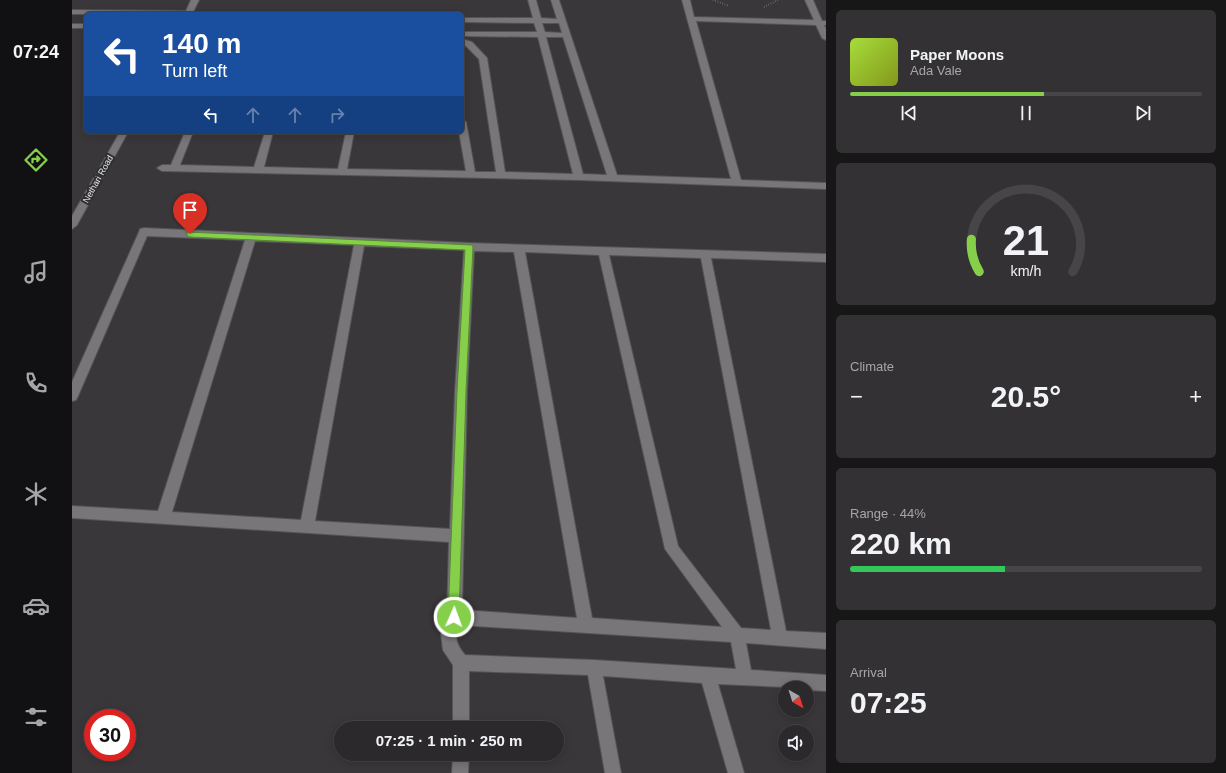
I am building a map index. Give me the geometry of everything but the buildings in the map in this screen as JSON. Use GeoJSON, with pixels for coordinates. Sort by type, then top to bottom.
{"type":"FeatureCollection","features":[{"type":"Feature","properties":{"kind":"street"},"geometry":{"type":"LineString","coordinates":[[189,12],[195,0]]}},
{"type":"Feature","properties":{"kind":"street"},"geometry":{"type":"LineString","coordinates":[[532,0],[579,176]]}},
{"type":"Feature","properties":{"kind":"street"},"geometry":{"type":"LineString","coordinates":[[555,0],[613,178]]}},
{"type":"Feature","properties":{"kind":"street"},"geometry":{"type":"LineString","coordinates":[[686,0],[737,183]]}},
{"type":"Feature","properties":{"kind":"street"},"geometry":{"type":"LineString","coordinates":[[809,0],[823,23],[826,38]]}},
{"type":"Feature","properties":{"kind":"street"},"geometry":{"type":"LineString","coordinates":[[72,12],[84,12]]}},
{"type":"Feature","properties":{"kind":"street"},"geometry":{"type":"LineString","coordinates":[[464,20],[538,22],[562,21]]}},
{"type":"Feature","properties":{"kind":"street"},"geometry":{"type":"LineString","coordinates":[[691,20],[823,23]]}},
{"type":"Feature","properties":{"kind":"street"},"geometry":{"type":"LineString","coordinates":[[72,26],[84,26]]}},
{"type":"Feature","properties":{"kind":"street"},"geometry":{"type":"LineString","coordinates":[[464,34],[567,36]]}},
{"type":"Feature","properties":{"kind":"street"},"geometry":{"type":"LineString","coordinates":[[464,42],[469,44],[483,58],[501,175]]}},
{"type":"Feature","properties":{"kind":"street"},"geometry":{"type":"LineString","coordinates":[[464,132],[472,174]]}},
{"type":"Feature","properties":{"kind":"street","name":"Nethari Road"},"geometry":{"type":"LineString","coordinates":[[72,225],[123,134]]}},
{"type":"Feature","properties":{"kind":"street"},"geometry":{"type":"LineString","coordinates":[[174,168],[188,134]]}},
{"type":"Feature","properties":{"kind":"street"},"geometry":{"type":"LineString","coordinates":[[258,170],[268,134]]}},
{"type":"Feature","properties":{"kind":"street"},"geometry":{"type":"LineString","coordinates":[[342,172],[350,134]]}},
{"type":"Feature","properties":{"kind":"street"},"geometry":{"type":"LineString","coordinates":[[162,168],[579,176],[826,186]]}},
{"type":"Feature","properties":{"kind":"street"},"geometry":{"type":"LineString","coordinates":[[72,396],[144,232],[519,249],[826,258]]}},
{"type":"Feature","properties":{"kind":"street"},"geometry":{"type":"LineString","coordinates":[[163,518],[251,237]]}},
{"type":"Feature","properties":{"kind":"street"},"geometry":{"type":"LineString","coordinates":[[307,526],[360,242]]}},
{"type":"Feature","properties":{"kind":"street"},"geometry":{"type":"LineString","coordinates":[[469,247],[461,391],[454,617],[449,630],[449,642],[454,656],[461,663],[594,668],[826,683]]}},
{"type":"Feature","properties":{"kind":"street"},"geometry":{"type":"LineString","coordinates":[[519,249],[586,625]]}},
{"type":"Feature","properties":{"kind":"street"},"geometry":{"type":"LineString","coordinates":[[603,251],[672,549],[737,635],[745,678]]}},
{"type":"Feature","properties":{"kind":"street"},"geometry":{"type":"LineString","coordinates":[[705,254],[780,638]]}},
{"type":"Feature","properties":{"kind":"street"},"geometry":{"type":"LineString","coordinates":[[72,512],[456,536]]}},
{"type":"Feature","properties":{"kind":"street"},"geometry":{"type":"LineString","coordinates":[[454,617],[826,641]]}},
{"type":"Feature","properties":{"kind":"street"},"geometry":{"type":"LineString","coordinates":[[461,663],[461,721]]}},
{"type":"Feature","properties":{"kind":"street"},"geometry":{"type":"LineString","coordinates":[[594,668],[613,773]]}},
{"type":"Feature","properties":{"kind":"street"},"geometry":{"type":"LineString","coordinates":[[708,676],[736,773]]}},
{"type":"Feature","properties":{"kind":"street"},"geometry":{"type":"LineString","coordinates":[[460,761],[460,773]]}},
{"type":"Feature","properties":{"kind":"path"},"geometry":{"type":"LineString","coordinates":[[713,0],[732,7]]}},
{"type":"Feature","properties":{"kind":"path"},"geometry":{"type":"LineString","coordinates":[[758,8],[772,4],[778,0]]}},
{"type":"Feature","properties":{"kind":"route"},"geometry":{"type":"LineString","coordinates":[[190,234],[469,247],[461,391],[454,617]]}}]}
